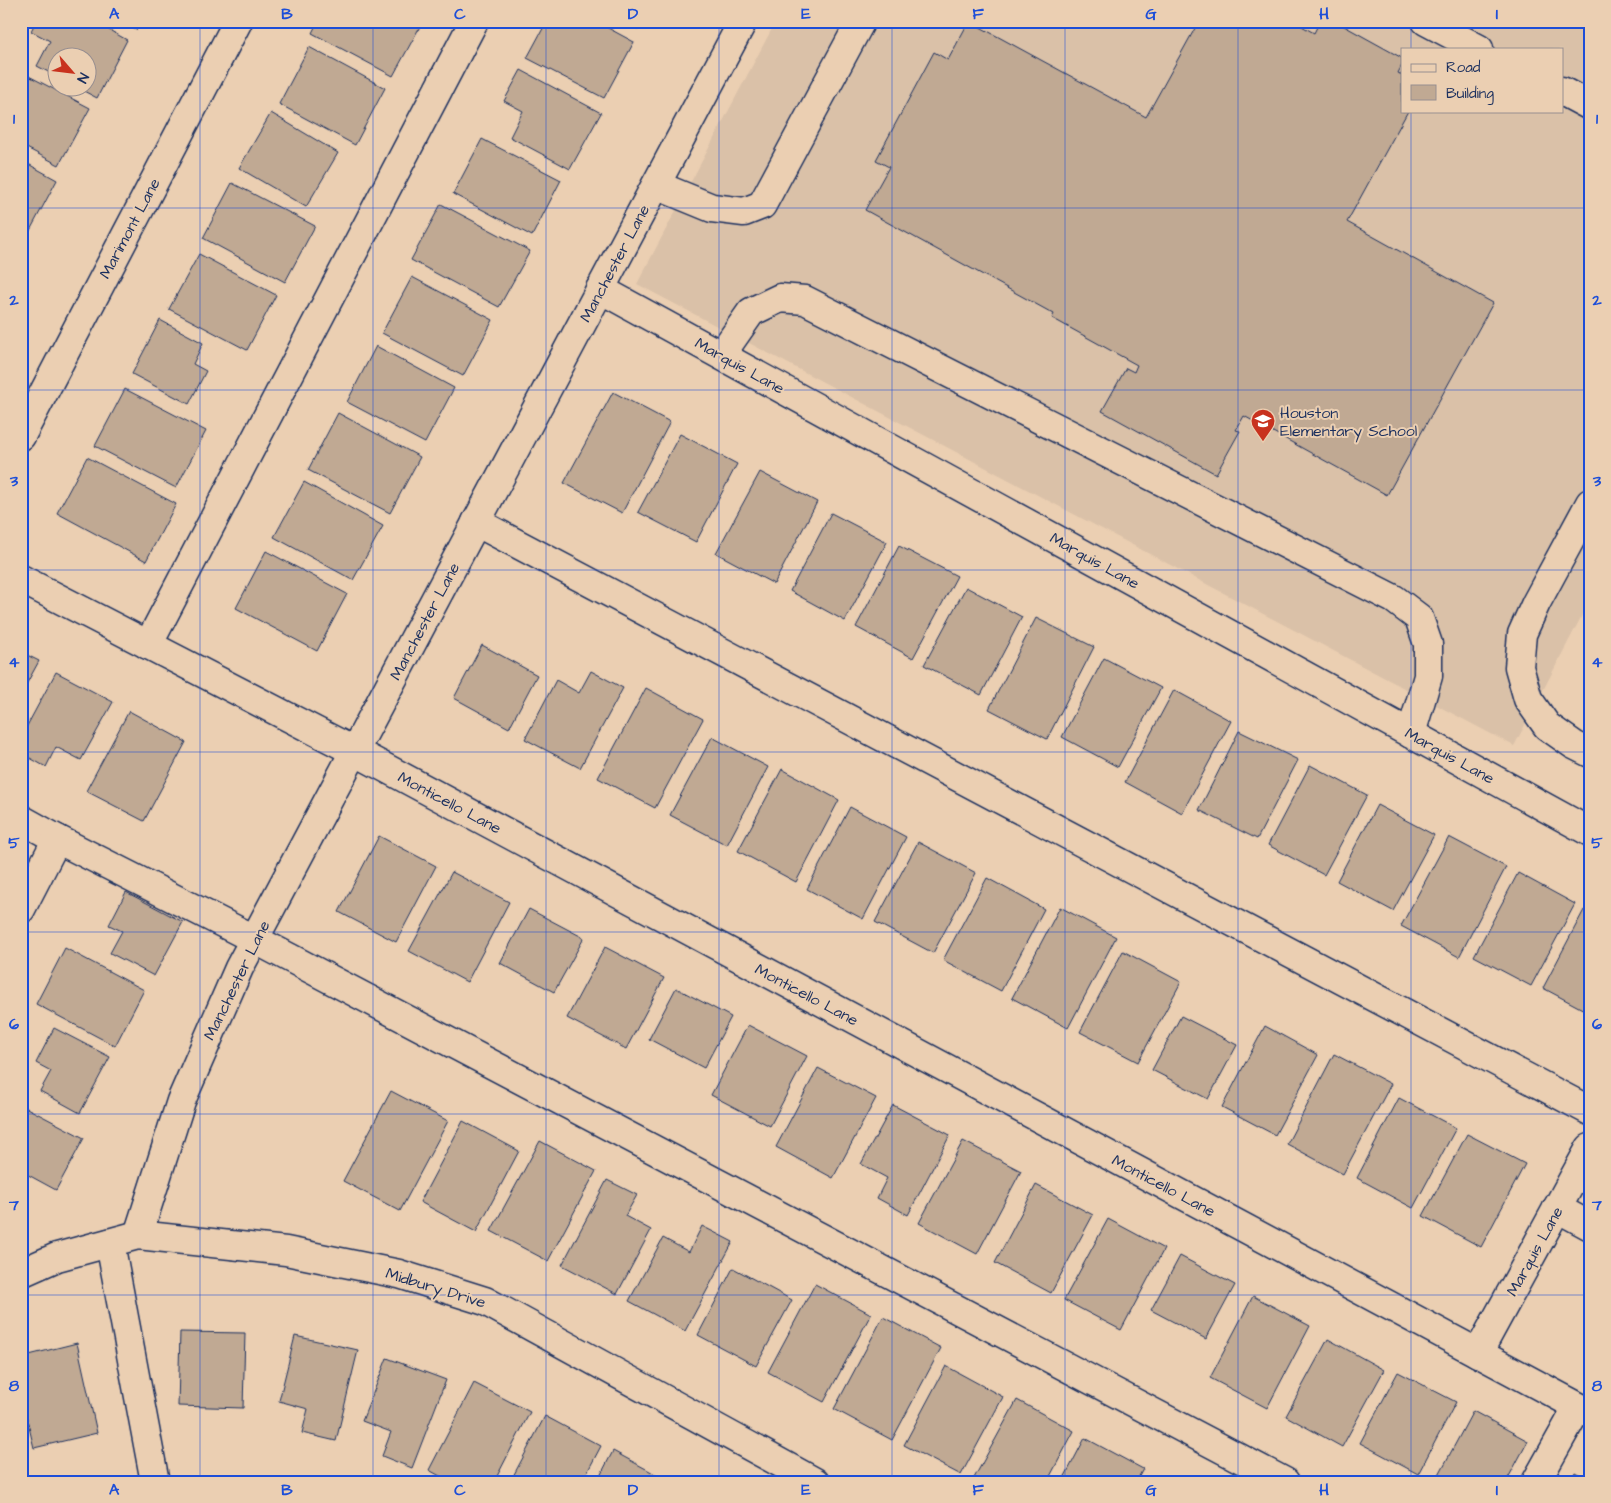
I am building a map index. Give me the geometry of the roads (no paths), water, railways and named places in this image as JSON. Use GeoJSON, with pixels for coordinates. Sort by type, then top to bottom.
{"type":"FeatureCollection","features":[{"type":"Feature","properties":{"kind":"street","name":"Marimont Lane"},"geometry":{"type":"LineString","coordinates":[[21,436],[238,21]]}},
{"type":"Feature","properties":{"kind":"street"},"geometry":{"type":"LineString","coordinates":[[148,645],[474,21]]}},
{"type":"Feature","properties":{"kind":"street","name":"Manchester Lane"},"geometry":{"type":"LineString","coordinates":[[138,1235],[181,1101],[239,968],[742,21]]}},
{"type":"Feature","properties":{"kind":"street"},"geometry":{"type":"LineString","coordinates":[[656,185],[712,208],[744,212],[762,205],[862,21]]}},
{"type":"Feature","properties":{"kind":"street"},"geometry":{"type":"LineString","coordinates":[[1426,21],[1478,48]]}},
{"type":"Feature","properties":{"kind":"street"},"geometry":{"type":"LineString","coordinates":[[1564,92],[1590,106]]}},
{"type":"Feature","properties":{"kind":"street","name":"Marquis Lane"},"geometry":{"type":"LineString","coordinates":[[600,289],[1590,832]]}},
{"type":"Feature","properties":{"kind":"street"},"geometry":{"type":"LineString","coordinates":[[721,355],[752,312],[780,298],[806,300],[1394,599],[1419,618],[1428,644],[1428,676],[1411,734]]}},
{"type":"Feature","properties":{"kind":"street"},"geometry":{"type":"LineString","coordinates":[[1590,503],[1536,603],[1522,634],[1519,667],[1528,699],[1546,726],[1574,745],[1590,753]]}},
{"type":"Feature","properties":{"kind":"street"},"geometry":{"type":"LineString","coordinates":[[476,522],[1590,1111]]}},
{"type":"Feature","properties":{"kind":"street","name":"Monticello Lane"},"geometry":{"type":"LineString","coordinates":[[21,579],[354,751],[1584,1410]]}},
{"type":"Feature","properties":{"kind":"street"},"geometry":{"type":"LineString","coordinates":[[21,819],[254,939],[1285,1482]]}},
{"type":"Feature","properties":{"kind":"street"},"geometry":{"type":"LineString","coordinates":[[21,909],[57,839]]}},
{"type":"Feature","properties":{"kind":"street","name":"Marquis Lane"},"geometry":{"type":"LineString","coordinates":[[1478,1353],[1590,1148]]}},
{"type":"Feature","properties":{"kind":"street"},"geometry":{"type":"LineString","coordinates":[[1557,1208],[1590,1226]]}},
{"type":"Feature","properties":{"kind":"street","name":"Midbury Drive"},"geometry":{"type":"LineString","coordinates":[[21,1273],[57,1257],[138,1235],[286,1251],[399,1274],[485,1301],[815,1482]]}},
{"type":"Feature","properties":{"kind":"street"},"geometry":{"type":"LineString","coordinates":[[110,1243],[155,1482]]}},
{"type":"Feature","properties":{"kind":"street"},"geometry":{"type":"LineString","coordinates":[[1536,1482],[1584,1410]]}},
{"type":"Feature","properties":{"kind":"place","name":"Houston Elementary School"},"geometry":{"type":"Point","coordinates":[1263,442]}}]}
